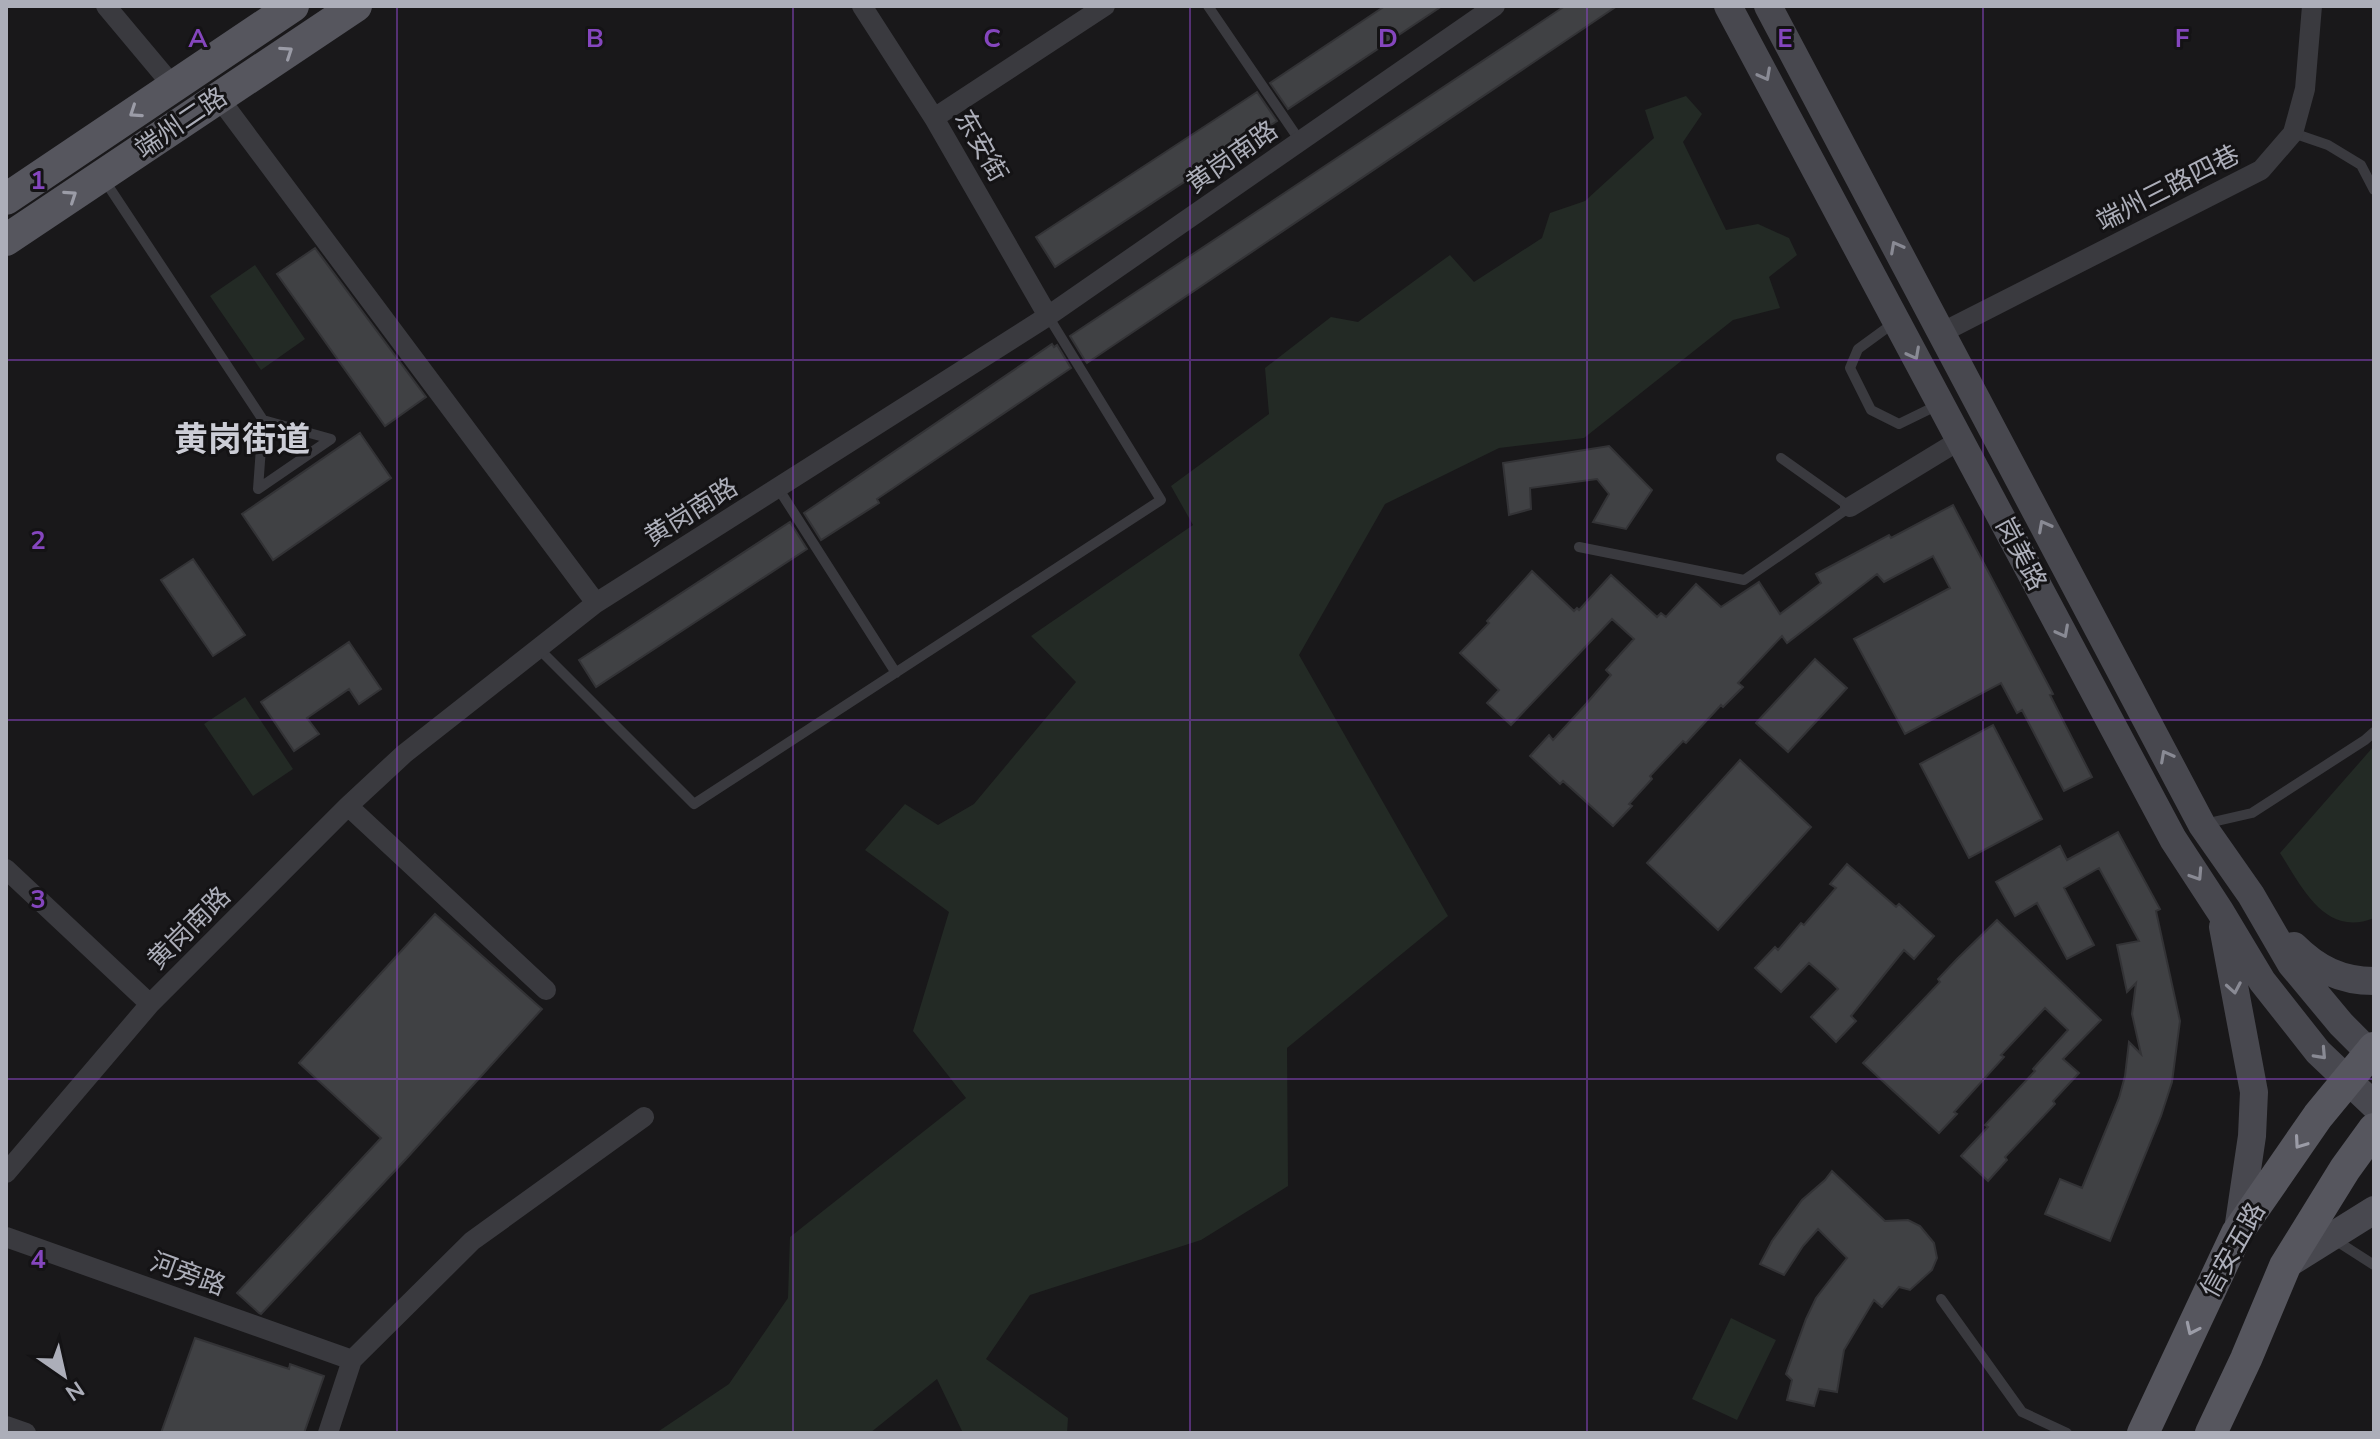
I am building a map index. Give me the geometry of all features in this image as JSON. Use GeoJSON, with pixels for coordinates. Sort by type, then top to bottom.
{"type":"FeatureCollection","features":[{"type":"Feature","properties":{"kind":"main road","name":"端州二路"},"geometry":{"type":"LineString","coordinates":[[6,240],[356,6]]}},
{"type":"Feature","properties":{"kind":"main road","name":"岗美路"},"geometry":{"type":"LineString","coordinates":[[1728,6],[2173,839],[2262,981],[2313,1046],[2374,1105]]}},
{"type":"Feature","properties":{"kind":"main road","name":"岗美路"},"geometry":{"type":"LineString","coordinates":[[1768,6],[2202,825],[2251,895],[2291,964],[2341,1024],[2372,1053]]}},
{"type":"Feature","properties":{"kind":"main road","name":"端州二路"},"geometry":{"type":"LineString","coordinates":[[6,199],[289,7]]}},
{"type":"Feature","properties":{"kind":"main road"},"geometry":{"type":"LineString","coordinates":[[2251,895],[2296,948],[2317,967],[2336,976],[2374,981]]}},
{"type":"Feature","properties":{"kind":"main road"},"geometry":{"type":"LineString","coordinates":[[2220,911],[2254,1092],[2252,1136],[2237,1233]]}},
{"type":"Feature","properties":{"kind":"main road"},"geometry":{"type":"LineString","coordinates":[[2262,981],[2291,964]]}},
{"type":"Feature","properties":{"kind":"main road","name":"信安五路"},"geometry":{"type":"LineString","coordinates":[[2143,1433],[2237,1233],[2318,1116],[2372,1053]]}},
{"type":"Feature","properties":{"kind":"main road","name":"信安五路"},"geometry":{"type":"LineString","coordinates":[[2211,1433],[2285,1266],[2345,1169],[2374,1129]]}},
{"type":"Feature","properties":{"kind":"main road"},"geometry":{"type":"LineString","coordinates":[[2285,1266],[2374,1210]]}},
{"type":"Feature","properties":{"kind":"street"},"geometry":{"type":"LineString","coordinates":[[106,6],[173,86]]}},
{"type":"Feature","properties":{"kind":"street","name":"东安街"},"geometry":{"type":"LineString","coordinates":[[862,6],[934,118],[1048,316]]}},
{"type":"Feature","properties":{"kind":"street"},"geometry":{"type":"LineString","coordinates":[[934,118],[1105,6]]}},
{"type":"Feature","properties":{"kind":"street","name":"黄岗南路"},"geometry":{"type":"LineString","coordinates":[[6,1173],[150,1004],[348,806],[404,754],[538,648],[596,603],[1048,316],[1495,6]]}},
{"type":"Feature","properties":{"kind":"street","name":"端州三路四巷"},"geometry":{"type":"LineString","coordinates":[[1941,333],[2261,170],[2293,133],[2305,89],[2312,6]]}},
{"type":"Feature","properties":{"kind":"street"},"geometry":{"type":"LineString","coordinates":[[219,98],[596,603]]}},
{"type":"Feature","properties":{"kind":"street"},"geometry":{"type":"LineString","coordinates":[[1850,507],[1960,440]]}},
{"type":"Feature","properties":{"kind":"street"},"geometry":{"type":"LineString","coordinates":[[348,806],[546,990]]}},
{"type":"Feature","properties":{"kind":"street"},"geometry":{"type":"LineString","coordinates":[[6,869],[150,1004]]}},
{"type":"Feature","properties":{"kind":"street"},"geometry":{"type":"LineString","coordinates":[[328,1433],[352,1360],[472,1241],[644,1117]]}},
{"type":"Feature","properties":{"kind":"street","name":"河旁路"},"geometry":{"type":"LineString","coordinates":[[6,1237],[352,1360]]}},
{"type":"Feature","properties":{"kind":"street"},"geometry":{"type":"LineString","coordinates":[[6,1426],[26,1433]]}},
{"type":"Feature","properties":{"kind":"lane"},"geometry":{"type":"LineString","coordinates":[[1208,6],[1300,141]]}},
{"type":"Feature","properties":{"kind":"lane"},"geometry":{"type":"LineString","coordinates":[[2293,133],[2328,145],[2361,165],[2374,190]]}},
{"type":"Feature","properties":{"kind":"lane"},"geometry":{"type":"LineString","coordinates":[[102,176],[263,420],[258,489],[331,439],[263,420]]}},
{"type":"Feature","properties":{"kind":"lane"},"geometry":{"type":"LineString","coordinates":[[538,648],[694,804],[896,673],[1161,500],[1048,316]]}},
{"type":"Feature","properties":{"kind":"lane"},"geometry":{"type":"LineString","coordinates":[[1896,320],[1858,349],[1850,368],[1871,410],[1899,424],[1941,404]]}},
{"type":"Feature","properties":{"kind":"lane"},"geometry":{"type":"LineString","coordinates":[[1579,547],[1744,580],[1850,507],[1781,458]]}},
{"type":"Feature","properties":{"kind":"lane"},"geometry":{"type":"LineString","coordinates":[[778,488],[896,673]]}},
{"type":"Feature","properties":{"kind":"lane"},"geometry":{"type":"LineString","coordinates":[[2202,825],[2252,813],[2374,732]]}},
{"type":"Feature","properties":{"kind":"lane"},"geometry":{"type":"LineString","coordinates":[[2330,1237],[2374,1265]]}},
{"type":"Feature","properties":{"kind":"lane"},"geometry":{"type":"LineString","coordinates":[[1941,1299],[2022,1412],[2067,1433]]}},
{"type":"Feature","properties":{"kind":"shaded area"},"geometry":{"type":"Polygon","coordinates":[[[1686,96],[1702,114],[1683,142],[1726,230],[1758,224],[1789,238],[1797,255],[1769,277],[1780,308],[1733,320],[1584,438],[1499,448],[1385,504],[1299,655],[1448,916],[1287,1048],[1288,1186],[1201,1240],[1030,1295],[986,1359],[1068,1418],[1067,1433],[963,1433],[937,1379],[870,1433],[656,1433],[729,1384],[788,1298],[790,1237],[966,1098],[913,1031],[949,912],[865,850],[905,804],[938,825],[974,804],[1076,682],[1031,636],[1193,525],[1171,486],[1269,414],[1265,368],[1331,317],[1358,322],[1450,255],[1474,282],[1542,238],[1550,213],[1585,201],[1654,138],[1645,110],[1686,96]]]}},
{"type":"Feature","properties":{"kind":"shaded area"},"geometry":{"type":"Polygon","coordinates":[[[255,265],[305,339],[261,370],[210,296],[255,265]]]}},
{"type":"Feature","properties":{"kind":"shaded area"},"geometry":{"type":"Polygon","coordinates":[[[245,697],[293,769],[253,796],[204,724],[245,697]]]}},
{"type":"Feature","properties":{"kind":"shaded area"},"geometry":{"type":"Polygon","coordinates":[[[2374,746],[2374,918],[2342,921],[2317,906],[2306,894],[2280,853],[2374,746]]]}},
{"type":"Feature","properties":{"kind":"shaded area"},"geometry":{"type":"Polygon","coordinates":[[[1731,1318],[1776,1340],[1737,1420],[1692,1399],[1731,1318]]]}},
{"type":"Feature","properties":{"kind":"building"},"geometry":{"type":"Polygon","coordinates":[[[1385,6],[1442,6],[1288,109],[1270,83],[1385,6]]]}},
{"type":"Feature","properties":{"kind":"building"},"geometry":{"type":"Polygon","coordinates":[[[1565,6],[1617,6],[1087,363],[1084,359],[1070,336],[1565,6]]]}},
{"type":"Feature","properties":{"kind":"building"},"geometry":{"type":"Polygon","coordinates":[[[1257,92],[1277,121],[1055,267],[1036,237],[1257,92]]]}},
{"type":"Feature","properties":{"kind":"building"},"geometry":{"type":"Polygon","coordinates":[[[315,248],[426,397],[385,426],[277,274],[315,248]]]}},
{"type":"Feature","properties":{"kind":"building"},"geometry":{"type":"Polygon","coordinates":[[[1052,344],[1054,347],[1057,345],[1071,368],[821,540],[804,513],[1052,344]]]}},
{"type":"Feature","properties":{"kind":"building"},"geometry":{"type":"Polygon","coordinates":[[[360,433],[391,478],[273,560],[242,514],[360,433]]]}},
{"type":"Feature","properties":{"kind":"building"},"geometry":{"type":"Polygon","coordinates":[[[1609,446],[1652,490],[1626,529],[1593,522],[1609,494],[1597,479],[1530,488],[1531,509],[1509,515],[1503,463],[1609,446]]]}},
{"type":"Feature","properties":{"kind":"building"},"geometry":{"type":"Polygon","coordinates":[[[1953,505],[2053,694],[2050,695],[2092,777],[2064,791],[2022,710],[2017,713],[2001,683],[1905,734],[1854,639],[1950,588],[1933,556],[1884,582],[1877,574],[1787,643],[1782,636],[1738,683],[1743,687],[1723,707],[1721,705],[1686,743],[1683,741],[1650,776],[1652,779],[1613,826],[1530,756],[1549,735],[1553,740],[1586,704],[1611,675],[1606,670],[1634,639],[1612,619],[1511,725],[1487,703],[1499,690],[1460,653],[1532,571],[1574,611],[1579,610],[1611,575],[1657,617],[1661,613],[1666,617],[1696,584],[1721,607],[1759,582],[1780,614],[1821,583],[1816,574],[1953,505]]]}},
{"type":"Feature","properties":{"kind":"building"},"geometry":{"type":"Polygon","coordinates":[[[790,522],[807,549],[596,687],[579,660],[790,522]]]}},
{"type":"Feature","properties":{"kind":"building"},"geometry":{"type":"Polygon","coordinates":[[[193,559],[245,635],[213,656],[161,580],[193,559]]]}},
{"type":"Feature","properties":{"kind":"building"},"geometry":{"type":"Polygon","coordinates":[[[349,642],[381,689],[359,704],[349,689],[307,718],[319,734],[294,751],[261,702],[349,642]]]}},
{"type":"Feature","properties":{"kind":"building"},"geometry":{"type":"Polygon","coordinates":[[[1815,659],[1847,688],[1788,752],[1756,723],[1815,659]]]}},
{"type":"Feature","properties":{"kind":"building"},"geometry":{"type":"Polygon","coordinates":[[[1993,725],[2042,819],[1969,858],[1920,764],[1993,725]]]}},
{"type":"Feature","properties":{"kind":"building"},"geometry":{"type":"Polygon","coordinates":[[[1740,760],[1811,827],[1718,930],[1647,863],[1740,760]]]}},
{"type":"Feature","properties":{"kind":"building"},"geometry":{"type":"Polygon","coordinates":[[[2118,832],[2160,909],[2156,911],[2180,1021],[2172,1082],[2110,1241],[2045,1214],[2060,1179],[2082,1188],[2119,1098],[2129,1042],[2141,1054],[2132,1014],[2136,983],[2127,992],[2117,945],[2139,941],[2099,868],[2064,888],[2094,945],[2067,959],[2037,903],[2015,916],[1996,882],[2060,846],[2067,860],[2118,832]]]}},
{"type":"Feature","properties":{"kind":"building"},"geometry":{"type":"Polygon","coordinates":[[[1847,864],[1934,936],[1914,959],[1904,950],[1851,1016],[1856,1021],[1836,1042],[1811,1017],[1838,989],[1832,983],[1809,963],[1781,992],[1755,968],[1775,947],[1778,950],[1801,923],[1804,925],[1836,888],[1830,884],[1847,864]]]}},
{"type":"Feature","properties":{"kind":"building"},"geometry":{"type":"Polygon","coordinates":[[[435,914],[542,1009],[261,1314],[237,1293],[381,1138],[299,1063],[435,914]]]}},
{"type":"Feature","properties":{"kind":"building"},"geometry":{"type":"Polygon","coordinates":[[[1997,920],[2101,1020],[2063,1059],[2079,1073],[2053,1101],[2055,1104],[2005,1157],[2007,1160],[1988,1181],[1961,1156],[2068,1030],[2045,1008],[2001,1055],[2004,1057],[1939,1133],[1863,1063],[1940,982],[1938,979],[1997,920]]]}},
{"type":"Feature","properties":{"kind":"building"},"geometry":{"type":"Polygon","coordinates":[[[1832,1171],[1885,1221],[1908,1220],[1920,1226],[1934,1243],[1937,1258],[1932,1270],[1910,1290],[1899,1287],[1882,1307],[1874,1300],[1844,1350],[1837,1392],[1819,1389],[1814,1406],[1787,1400],[1792,1380],[1786,1374],[1816,1298],[1847,1258],[1818,1229],[1784,1275],[1760,1264],[1772,1241],[1802,1200],[1832,1171]]]}},
{"type":"Feature","properties":{"kind":"building"},"geometry":{"type":"Polygon","coordinates":[[[195,1338],[289,1369],[290,1364],[324,1376],[304,1433],[161,1433],[195,1338]]]}},
{"type":"Feature","properties":{"kind":"district","name":"黄岗街道"},"geometry":{"type":"Point","coordinates":[242,440]}}]}
